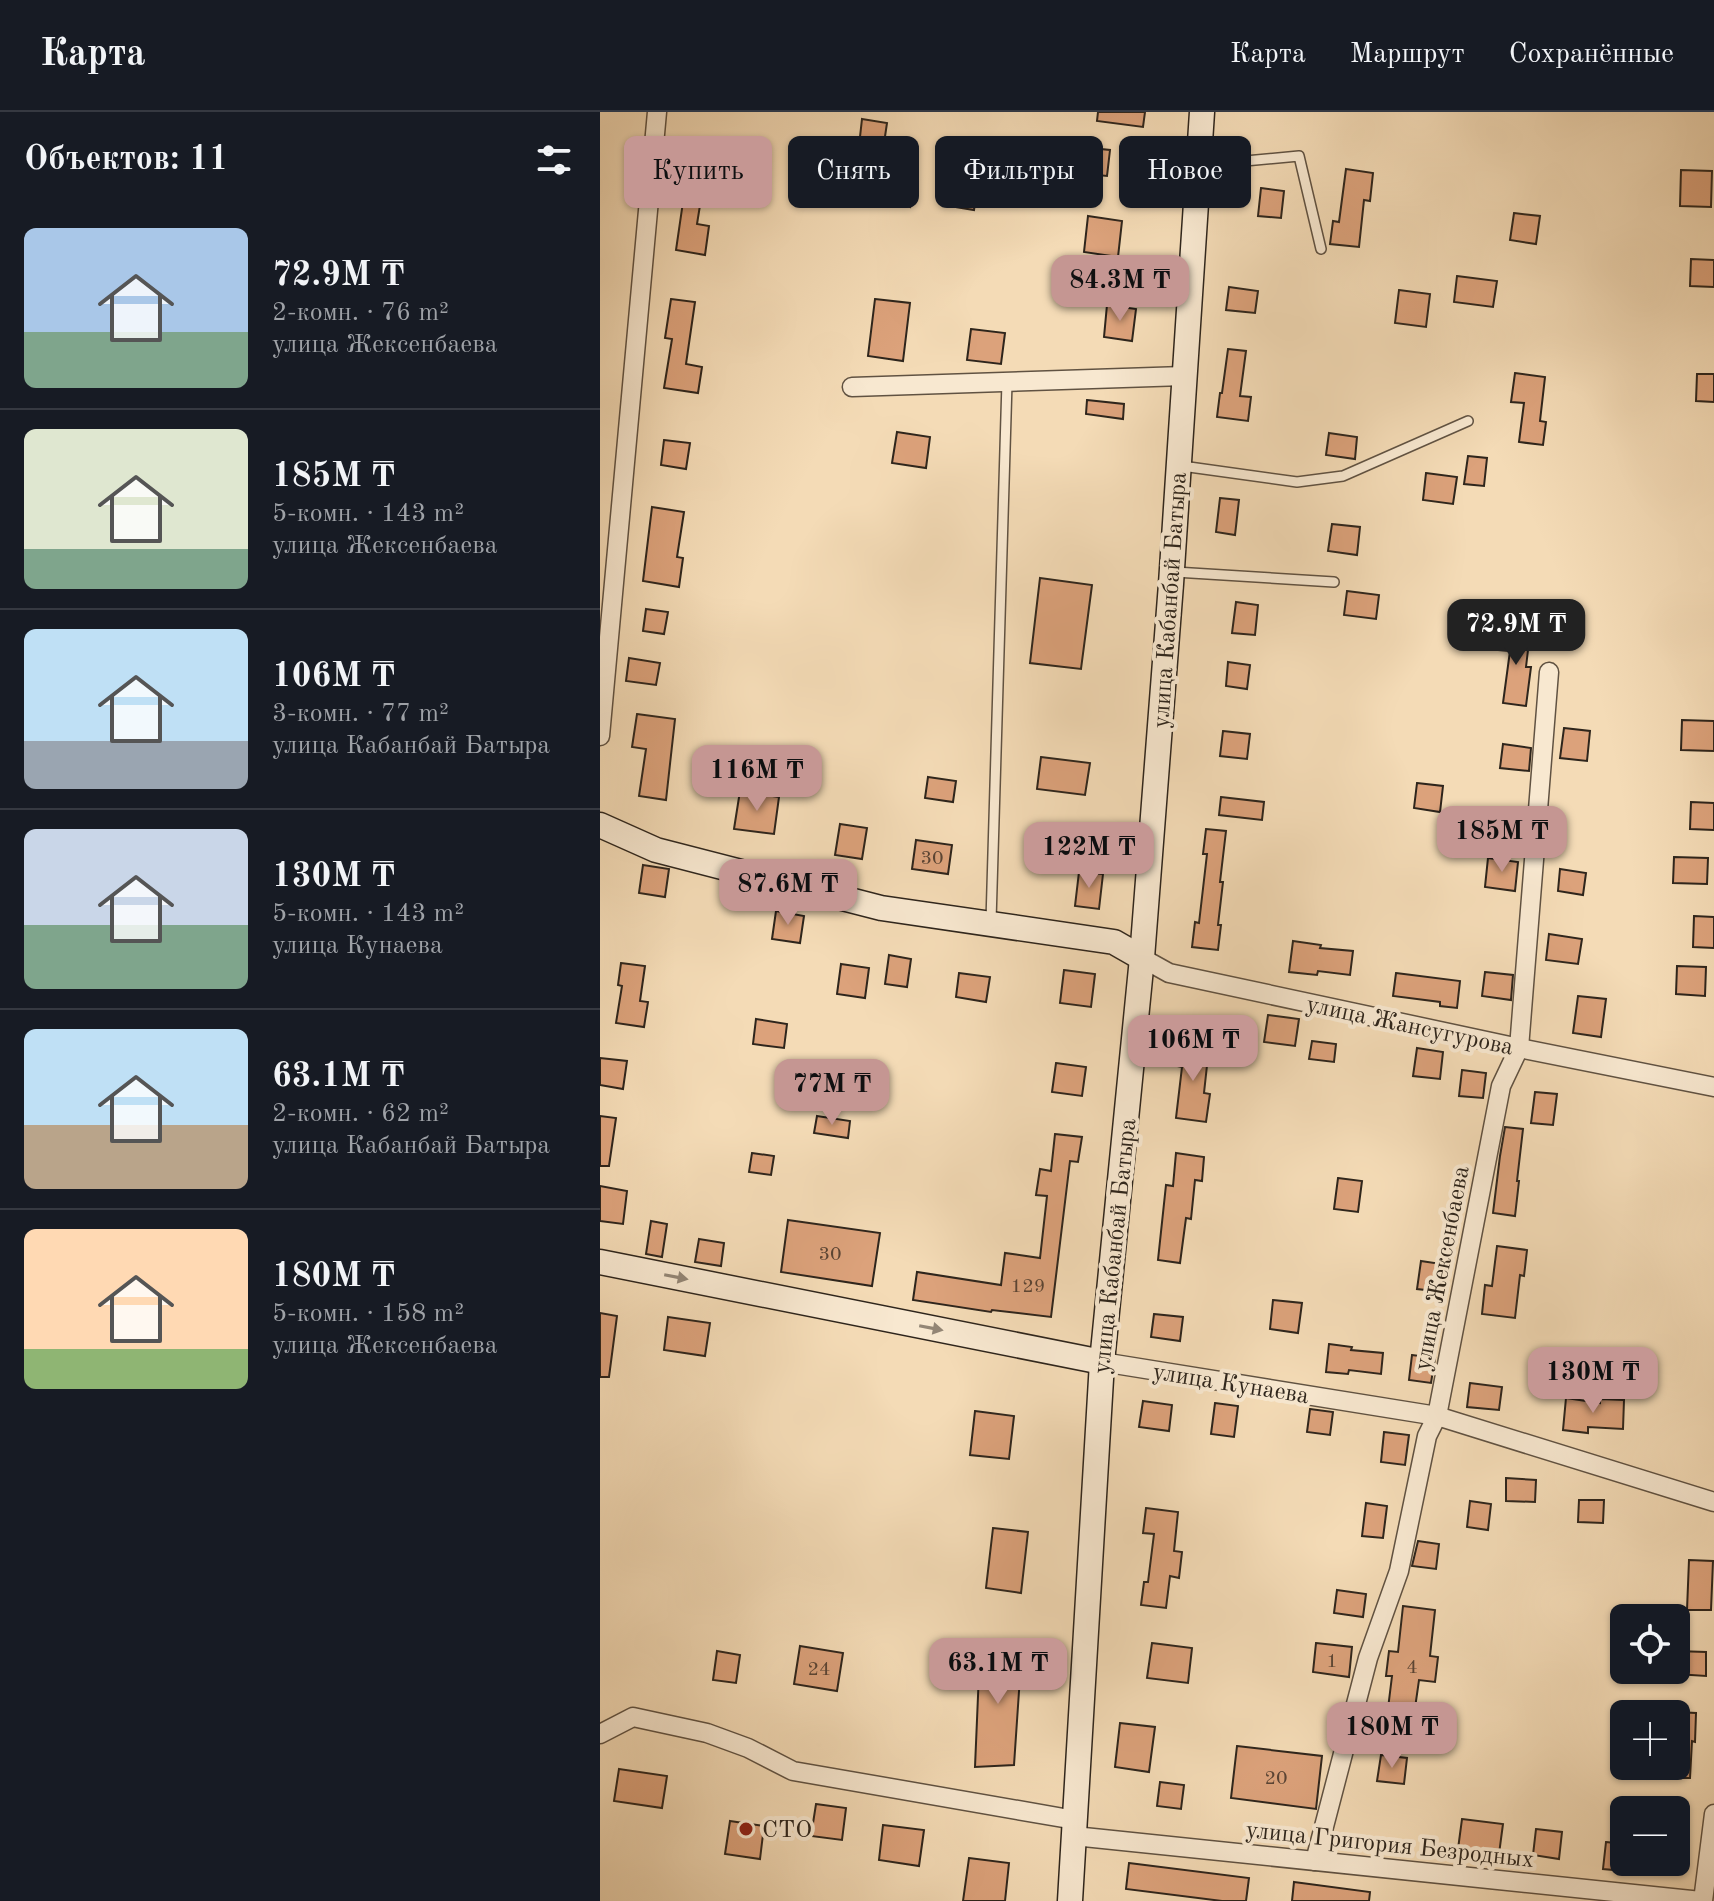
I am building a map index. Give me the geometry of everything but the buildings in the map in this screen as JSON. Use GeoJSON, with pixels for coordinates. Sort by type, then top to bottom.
{"type":"FeatureCollection","features":[{"type":"Feature","properties":{"kind":"street"},"geometry":{"type":"LineString","coordinates":[[600,736],[657,112]]}},
{"type":"Feature","properties":{"kind":"street","name":"улица Кабанбай Батыра"},"geometry":{"type":"LineString","coordinates":[[1200,136],[1202,112]]}},
{"type":"Feature","properties":{"kind":"street","name":"улица Кабанбай Батыра"},"geometry":{"type":"LineString","coordinates":[[1070,1901],[1102,1362],[1142,958],[1172,572],[1195,208]]}},
{"type":"Feature","properties":{"kind":"street"},"geometry":{"type":"LineString","coordinates":[[852,387],[1184,376]]}},
{"type":"Feature","properties":{"kind":"street","name":"улица Жексенбаева"},"geometry":{"type":"LineString","coordinates":[[1315,1861],[1368,1658],[1399,1571],[1427,1436],[1437,1416],[1501,1086],[1519,1048],[1549,672]]}},
{"type":"Feature","properties":{"kind":"street","name":"улица Жансугурова"},"geometry":{"type":"LineString","coordinates":[[600,825],[656,850],[881,908],[1114,942],[1169,973],[1714,1087]]}},
{"type":"Feature","properties":{"kind":"street","name":"улица Кунаева"},"geometry":{"type":"LineString","coordinates":[[600,1262],[1102,1362],[1437,1416],[1714,1502]]}},
{"type":"Feature","properties":{"kind":"street","name":"улица Григория Безродных"},"geometry":{"type":"LineString","coordinates":[[600,1734],[633,1717],[707,1733],[748,1748],[793,1771],[1074,1828],[1315,1861],[1702,1901]]}},
{"type":"Feature","properties":{"kind":"street"},"geometry":{"type":"LineString","coordinates":[[1702,1901],[1714,1814]]}},
{"type":"Feature","properties":{"kind":"lane"},"geometry":{"type":"LineString","coordinates":[[1251,161],[1299,156],[1321,249]]}},
{"type":"Feature","properties":{"kind":"lane"},"geometry":{"type":"LineString","coordinates":[[991,924],[1007,382]]}},
{"type":"Feature","properties":{"kind":"lane"},"geometry":{"type":"LineString","coordinates":[[1179,465],[1297,482],[1343,476],[1468,421]]}},
{"type":"Feature","properties":{"kind":"lane"},"geometry":{"type":"LineString","coordinates":[[1172,572],[1334,582]]}},
{"type":"Feature","properties":{"kind":"place","name":"СТО"},"geometry":{"type":"Point","coordinates":[746,1829]}}]}
